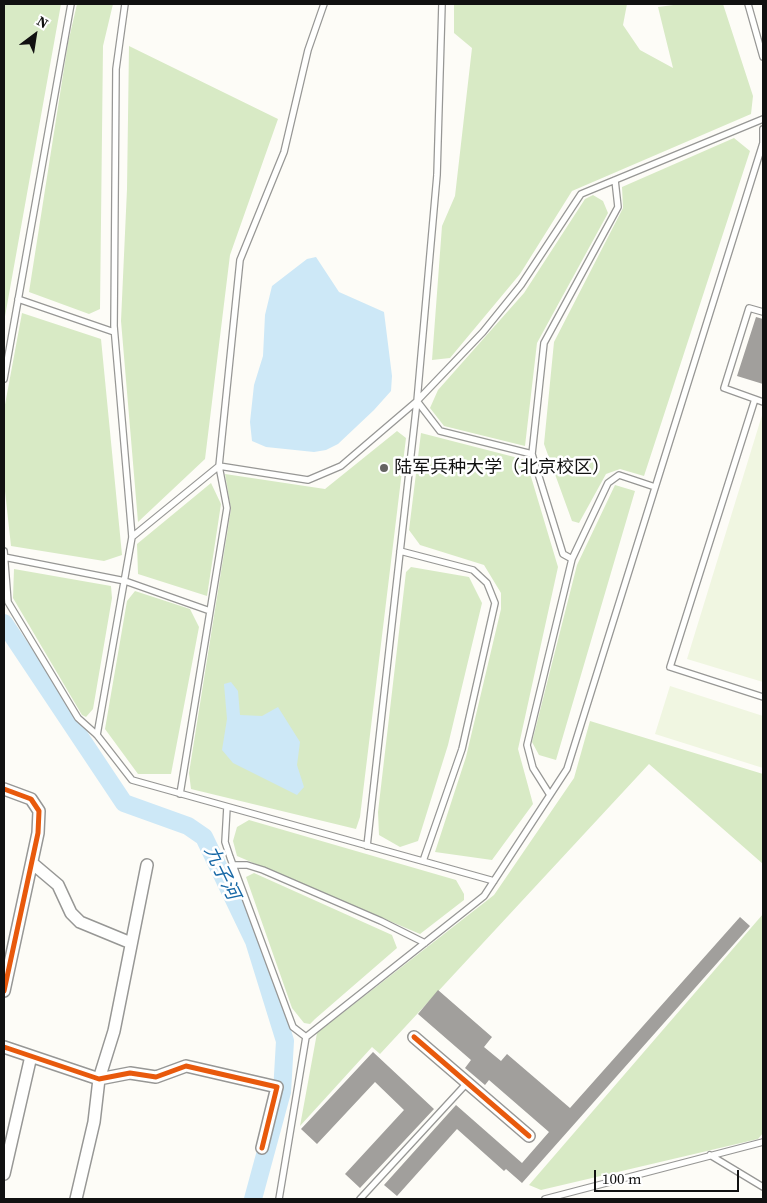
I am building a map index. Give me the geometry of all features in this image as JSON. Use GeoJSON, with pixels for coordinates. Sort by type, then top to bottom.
{"type":"FeatureCollection","features":[{"type":"Feature","properties":{"kind":"street"},"geometry":{"type":"LineString","coordinates":[[4,789],[31,799],[39,810],[38,833],[4,991]]}},
{"type":"Feature","properties":{"kind":"street"},"geometry":{"type":"LineString","coordinates":[[32,863],[58,885],[71,913],[80,922],[131,943]]}},
{"type":"Feature","properties":{"kind":"street"},"geometry":{"type":"LineString","coordinates":[[76,1199],[94,1122],[98,1079],[114,1031],[147,865]]}},
{"type":"Feature","properties":{"kind":"street"},"geometry":{"type":"LineString","coordinates":[[414,1037],[529,1136]]}},
{"type":"Feature","properties":{"kind":"street"},"geometry":{"type":"LineString","coordinates":[[5,1045],[98,1079],[130,1073],[156,1077],[186,1066],[277,1087],[262,1148]]}},
{"type":"Feature","properties":{"kind":"street"},"geometry":{"type":"LineString","coordinates":[[4,1174],[32,1056]]}},
{"type":"Feature","properties":{"kind":"lane"},"geometry":{"type":"LineString","coordinates":[[4,379],[72,4]]}},
{"type":"Feature","properties":{"kind":"lane"},"geometry":{"type":"LineString","coordinates":[[97,735],[132,537],[114,332],[116,69],[125,4]]}},
{"type":"Feature","properties":{"kind":"lane"},"geometry":{"type":"LineString","coordinates":[[180,794],[227,508],[219,466],[240,260],[284,152],[308,50],[324,4]]}},
{"type":"Feature","properties":{"kind":"lane"},"geometry":{"type":"LineString","coordinates":[[367,846],[417,401],[437,175],[442,4]]}},
{"type":"Feature","properties":{"kind":"lane"},"geometry":{"type":"LineString","coordinates":[[748,4],[763,57]]}},
{"type":"Feature","properties":{"kind":"lane"},"geometry":{"type":"LineString","coordinates":[[132,537],[219,466],[308,480],[341,466],[417,401],[483,332],[522,285],[581,194],[763,119]]}},
{"type":"Feature","properties":{"kind":"lane"},"geometry":{"type":"LineString","coordinates":[[279,1199],[306,1038],[484,896],[567,769],[762,143],[763,129]]}},
{"type":"Feature","properties":{"kind":"lane"},"geometry":{"type":"LineString","coordinates":[[572,559],[563,554],[532,454],[544,343],[618,207],[615,180]]}},
{"type":"Feature","properties":{"kind":"lane"},"geometry":{"type":"LineString","coordinates":[[18,299],[114,332]]}},
{"type":"Feature","properties":{"kind":"lane"},"geometry":{"type":"LineString","coordinates":[[763,312],[749,308],[724,388],[763,402]]}},
{"type":"Feature","properties":{"kind":"lane"},"geometry":{"type":"LineString","coordinates":[[755,399],[670,667],[763,697]]}},
{"type":"Feature","properties":{"kind":"lane"},"geometry":{"type":"LineString","coordinates":[[417,401],[440,431],[532,454]]}},
{"type":"Feature","properties":{"kind":"lane"},"geometry":{"type":"LineString","coordinates":[[550,795],[533,768],[527,745],[572,559],[608,483],[620,475],[655,487]]}},
{"type":"Feature","properties":{"kind":"lane"},"geometry":{"type":"LineString","coordinates":[[4,551],[8,602],[78,718],[97,735],[132,780],[494,881]]}},
{"type":"Feature","properties":{"kind":"lane"},"geometry":{"type":"LineString","coordinates":[[400,551],[473,570],[487,583],[495,603],[462,749],[423,861]]}},
{"type":"Feature","properties":{"kind":"lane"},"geometry":{"type":"LineString","coordinates":[[4,557],[125,581],[210,611]]}},
{"type":"Feature","properties":{"kind":"lane"},"geometry":{"type":"LineString","coordinates":[[227,807],[225,842],[293,1027],[306,1038]]}},
{"type":"Feature","properties":{"kind":"lane"},"geometry":{"type":"LineString","coordinates":[[233,865],[247,865],[263,870],[381,921],[425,943]]}},
{"type":"Feature","properties":{"kind":"lane"},"geometry":{"type":"LineString","coordinates":[[360,1199],[467,1083]]}},
{"type":"Feature","properties":{"kind":"lane"},"geometry":{"type":"LineString","coordinates":[[545,1199],[763,1142]]}},
{"type":"Feature","properties":{"kind":"lane"},"geometry":{"type":"LineString","coordinates":[[710,1155],[763,1187]]}},
{"type":"Feature","properties":{"kind":"green space"},"geometry":{"type":"Polygon","coordinates":[[[4,4],[61,4],[4,322],[4,4]]]}},
{"type":"Feature","properties":{"kind":"green space"},"geometry":{"type":"Polygon","coordinates":[[[77,4],[113,4],[103,46],[100,309],[89,314],[29,292],[68,43],[77,4]]]}},
{"type":"Feature","properties":{"kind":"green space"},"geometry":{"type":"Polygon","coordinates":[[[454,4],[627,4],[623,25],[640,50],[673,68],[658,7],[681,4],[723,4],[753,96],[751,114],[572,191],[520,274],[450,358],[432,360],[442,226],[455,196],[472,48],[454,33],[454,4]]]}},
{"type":"Feature","properties":{"kind":"green space"},"geometry":{"type":"Polygon","coordinates":[[[129,46],[278,119],[230,255],[205,459],[138,522],[121,321],[127,189],[129,46]]]}},
{"type":"Feature","properties":{"kind":"green space"},"geometry":{"type":"Polygon","coordinates":[[[734,138],[750,151],[644,476],[620,469],[606,474],[579,523],[572,521],[544,444],[554,342],[623,208],[622,187],[734,138]]]}},
{"type":"Feature","properties":{"kind":"green space"},"geometry":{"type":"Polygon","coordinates":[[[593,195],[603,201],[608,213],[537,343],[525,446],[444,426],[430,408],[438,390],[524,293],[585,199],[593,195]]]}},
{"type":"Feature","properties":{"kind":"green space"},"geometry":{"type":"Polygon","coordinates":[[[22,313],[101,339],[122,555],[104,561],[11,546],[4,482],[4,410],[22,313]]]}},
{"type":"Feature","properties":{"kind":"green space"},"geometry":{"type":"Polygon","coordinates":[[[763,412],[763,682],[687,659],[763,412]]]}},
{"type":"Feature","properties":{"kind":"green space"},"geometry":{"type":"Polygon","coordinates":[[[397,431],[406,438],[360,817],[356,829],[191,789],[189,773],[231,509],[225,474],[325,489],[397,431]]]}},
{"type":"Feature","properties":{"kind":"green space"},"geometry":{"type":"Polygon","coordinates":[[[421,433],[526,460],[558,567],[518,749],[533,804],[492,860],[435,852],[466,757],[501,609],[501,593],[484,565],[420,545],[409,530],[421,433]]]}},
{"type":"Feature","properties":{"kind":"green space"},"geometry":{"type":"Polygon","coordinates":[[[211,483],[221,504],[207,596],[138,574],[137,544],[211,483]]]}},
{"type":"Feature","properties":{"kind":"green space"},"geometry":{"type":"Polygon","coordinates":[[[615,485],[635,491],[556,760],[539,755],[532,742],[577,565],[615,485]]]}},
{"type":"Feature","properties":{"kind":"green space"},"geometry":{"type":"Polygon","coordinates":[[[411,567],[469,577],[482,603],[448,745],[418,841],[400,847],[379,835],[378,812],[406,572],[411,567]]]}},
{"type":"Feature","properties":{"kind":"green space"},"geometry":{"type":"Polygon","coordinates":[[[14,569],[111,586],[112,598],[93,709],[86,717],[82,715],[13,598],[14,569]]]}},
{"type":"Feature","properties":{"kind":"green space"},"geometry":{"type":"Polygon","coordinates":[[[135,591],[190,609],[199,627],[171,774],[138,774],[105,729],[127,601],[135,591]]]}},
{"type":"Feature","properties":{"kind":"green space"},"geometry":{"type":"Polygon","coordinates":[[[670,686],[763,716],[763,768],[655,734],[670,686]]]}},
{"type":"Feature","properties":{"kind":"green space"},"geometry":{"type":"Polygon","coordinates":[[[590,721],[763,774],[763,864],[649,764],[380,1054],[372,1047],[300,1126],[317,1033],[494,895],[574,778],[590,721]]]}},
{"type":"Feature","properties":{"kind":"green space"},"geometry":{"type":"Polygon","coordinates":[[[249,820],[456,880],[464,894],[464,900],[420,934],[237,856],[233,841],[237,827],[249,820]]]}},
{"type":"Feature","properties":{"kind":"green space"},"geometry":{"type":"Polygon","coordinates":[[[254,873],[392,935],[397,948],[310,1024],[304,1023],[292,1008],[246,877],[254,873]]]}},
{"type":"Feature","properties":{"kind":"green space"},"geometry":{"type":"Polygon","coordinates":[[[763,914],[763,1133],[758,1139],[541,1190],[529,1185],[763,914]]]}},
{"type":"Feature","properties":{"kind":"water"},"geometry":{"type":"Polygon","coordinates":[[[316,257],[339,292],[384,312],[392,376],[391,391],[338,444],[326,450],[314,452],[266,447],[252,441],[250,422],[254,385],[263,356],[265,315],[272,286],[307,259],[316,257]]]}},
{"type":"Feature","properties":{"kind":"water"},"geometry":{"type":"Polygon","coordinates":[[[231,682],[238,691],[240,715],[262,716],[278,707],[300,742],[297,765],[304,787],[297,795],[233,763],[222,750],[227,719],[224,684],[231,682]]]}},
{"type":"Feature","properties":{"kind":"building"},"geometry":{"type":"Polygon","coordinates":[[[756,317],[763,319],[763,384],[737,376],[756,317]]]}},
{"type":"Feature","properties":{"kind":"building"},"geometry":{"type":"Polygon","coordinates":[[[740,917],[750,926],[522,1183],[506,1169],[504,1171],[457,1129],[397,1196],[384,1185],[456,1105],[522,1163],[549,1132],[489,1080],[485,1085],[465,1068],[471,1060],[418,1014],[438,990],[492,1037],[484,1047],[501,1061],[507,1054],[570,1108],[740,917]]]}},
{"type":"Feature","properties":{"kind":"building"},"geometry":{"type":"Polygon","coordinates":[[[373,1052],[434,1109],[360,1188],[345,1174],[404,1110],[375,1082],[317,1144],[301,1129],[373,1052]]]}},
{"type":"Feature","properties":{"kind":"waterway","name":"九子河"},"geometry":{"type":"LineString","coordinates":[[4,623],[124,803],[188,826],[204,837],[254,941],[285,1041],[282,1092],[253,1199]]}},
{"type":"Feature","properties":{"kind":"cycle path"},"geometry":{"type":"LineString","coordinates":[[4,789],[31,799],[39,811],[38,833],[4,991]]}},
{"type":"Feature","properties":{"kind":"cycle path"},"geometry":{"type":"LineString","coordinates":[[414,1037],[529,1136]]}},
{"type":"Feature","properties":{"kind":"cycle path"},"geometry":{"type":"LineString","coordinates":[[4,1047],[99,1079],[130,1073],[156,1077],[186,1066],[277,1087],[262,1148]]}},
{"type":"Feature","properties":{"kind":"place","name":"陆军兵种大学（北京校区）"},"geometry":{"type":"Point","coordinates":[384,468]}}]}
